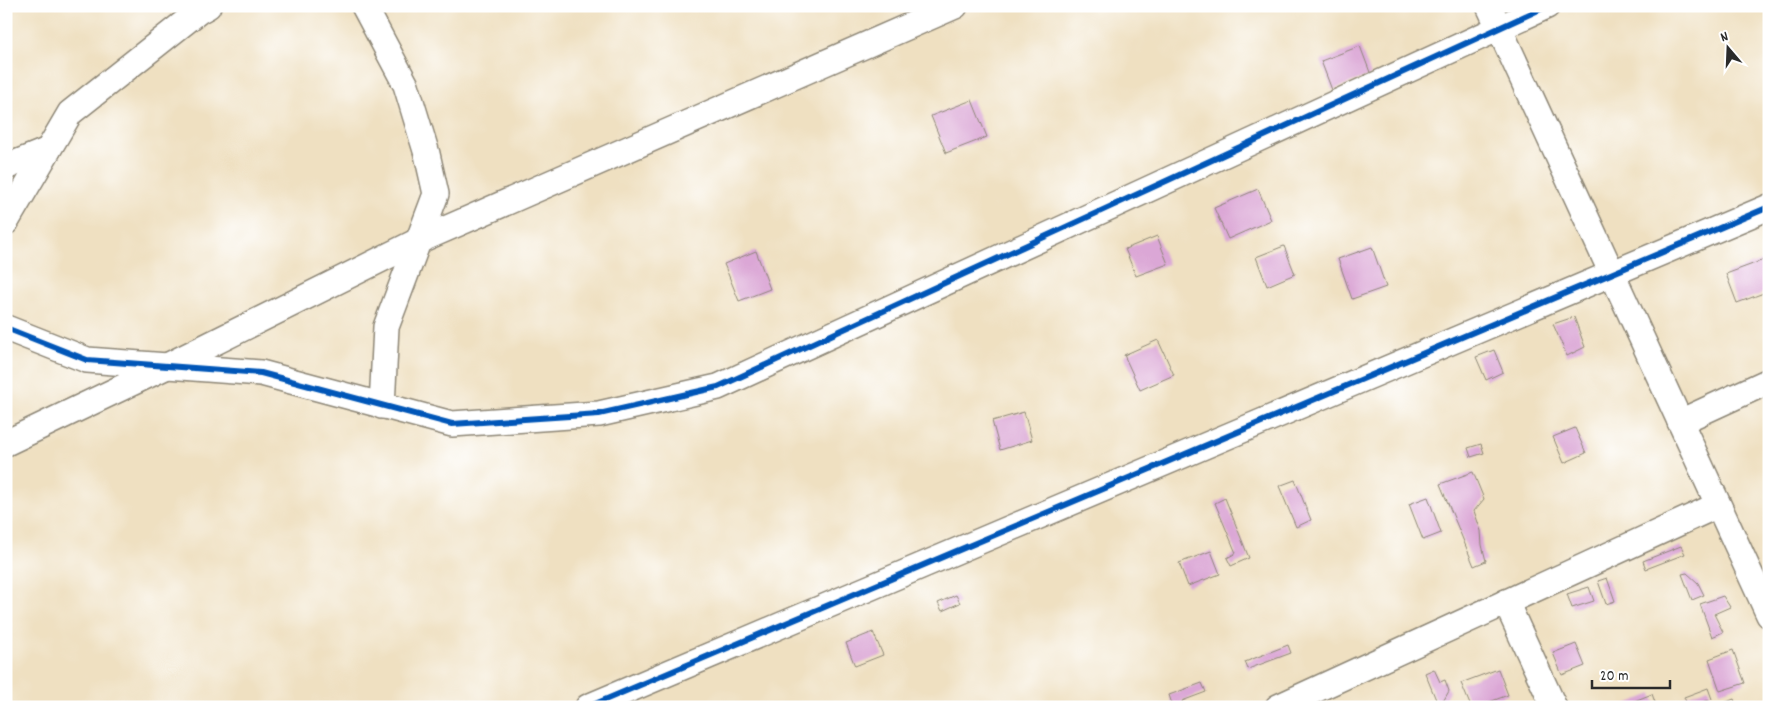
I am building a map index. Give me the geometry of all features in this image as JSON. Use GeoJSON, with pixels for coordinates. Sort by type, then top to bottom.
{"type":"FeatureCollection","features":[{"type":"Feature","properties":{"kind":"street"},"geometry":{"type":"LineString","coordinates":[[6,222],[70,113],[198,11],[208,6]]}},
{"type":"Feature","properties":{"kind":"street"},"geometry":{"type":"LineString","coordinates":[[364,6],[406,85],[427,154],[436,194],[386,327],[382,406]]}},
{"type":"Feature","properties":{"kind":"street"},"geometry":{"type":"LineString","coordinates":[[6,444],[418,241],[955,6]]}},
{"type":"Feature","properties":{"kind":"street"},"geometry":{"type":"LineString","coordinates":[[6,328],[87,360],[261,374],[452,424],[599,414],[718,386],[1494,17],[1547,6]]}},
{"type":"Feature","properties":{"kind":"street"},"geometry":{"type":"LineString","coordinates":[[1494,17],[1769,615]]}},
{"type":"Feature","properties":{"kind":"street"},"geometry":{"type":"LineString","coordinates":[[6,167],[48,150]]}},
{"type":"Feature","properties":{"kind":"street"},"geometry":{"type":"LineString","coordinates":[[588,707],[1769,207]]}},
{"type":"Feature","properties":{"kind":"street"},"geometry":{"type":"LineString","coordinates":[[1680,422],[1769,381]]}},
{"type":"Feature","properties":{"kind":"street"},"geometry":{"type":"LineString","coordinates":[[1278,707],[1320,698],[1506,602],[1718,505]]}},
{"type":"Feature","properties":{"kind":"street"},"geometry":{"type":"LineString","coordinates":[[1506,602],[1554,707]]}},
{"type":"Feature","properties":{"kind":"building"},"geometry":{"type":"Polygon","coordinates":[[[1360,46],[1371,75],[1332,90],[1321,61],[1360,46]]]}},
{"type":"Feature","properties":{"kind":"building"},"geometry":{"type":"Polygon","coordinates":[[[972,100],[987,137],[946,153],[931,116],[972,100]]]}},
{"type":"Feature","properties":{"kind":"building"},"geometry":{"type":"Polygon","coordinates":[[[1258,189],[1271,220],[1228,239],[1214,208],[1258,189]]]}},
{"type":"Feature","properties":{"kind":"building"},"geometry":{"type":"Polygon","coordinates":[[[1157,236],[1168,264],[1136,276],[1125,249],[1157,236]]]}},
{"type":"Feature","properties":{"kind":"building"},"geometry":{"type":"Polygon","coordinates":[[[1284,246],[1295,274],[1267,286],[1256,257],[1284,246]]]}},
{"type":"Feature","properties":{"kind":"building"},"geometry":{"type":"Polygon","coordinates":[[[1372,247],[1386,287],[1352,299],[1338,259],[1372,247]]]}},
{"type":"Feature","properties":{"kind":"building"},"geometry":{"type":"Polygon","coordinates":[[[756,251],[770,289],[739,301],[724,264],[756,251]]]}},
{"type":"Feature","properties":{"kind":"building"},"geometry":{"type":"Polygon","coordinates":[[[1769,258],[1769,291],[1737,303],[1726,274],[1769,258]]]}},
{"type":"Feature","properties":{"kind":"building"},"geometry":{"type":"Polygon","coordinates":[[[1574,317],[1585,347],[1567,356],[1553,324],[1574,317]]]}},
{"type":"Feature","properties":{"kind":"building"},"geometry":{"type":"Polygon","coordinates":[[[1158,340],[1174,375],[1140,390],[1124,355],[1158,340]]]}},
{"type":"Feature","properties":{"kind":"building"},"geometry":{"type":"Polygon","coordinates":[[[1494,350],[1503,372],[1486,380],[1476,357],[1494,350]]]}},
{"type":"Feature","properties":{"kind":"building"},"geometry":{"type":"Polygon","coordinates":[[[1024,412],[1032,440],[1000,450],[992,421],[1024,412]]]}},
{"type":"Feature","properties":{"kind":"building"},"geometry":{"type":"Polygon","coordinates":[[[1575,428],[1586,453],[1564,463],[1553,437],[1575,428]]]}},
{"type":"Feature","properties":{"kind":"building"},"geometry":{"type":"Polygon","coordinates":[[[1481,444],[1484,453],[1471,457],[1468,448],[1481,444]]]}},
{"type":"Feature","properties":{"kind":"building"},"geometry":{"type":"Polygon","coordinates":[[[1473,472],[1484,499],[1474,511],[1481,531],[1486,561],[1474,566],[1440,484],[1473,472]]]}},
{"type":"Feature","properties":{"kind":"building"},"geometry":{"type":"Polygon","coordinates":[[[1295,480],[1311,520],[1296,527],[1279,486],[1295,480]]]}},
{"type":"Feature","properties":{"kind":"building"},"geometry":{"type":"Polygon","coordinates":[[[1428,497],[1441,533],[1423,540],[1409,504],[1428,497]]]}},
{"type":"Feature","properties":{"kind":"building"},"geometry":{"type":"Polygon","coordinates":[[[1225,498],[1249,558],[1231,566],[1227,558],[1236,553],[1215,503],[1225,498]]]}},
{"type":"Feature","properties":{"kind":"building"},"geometry":{"type":"Polygon","coordinates":[[[1681,546],[1685,554],[1646,569],[1643,561],[1681,546]]]}},
{"type":"Feature","properties":{"kind":"building"},"geometry":{"type":"Polygon","coordinates":[[[1211,551],[1220,574],[1188,586],[1179,563],[1211,551]]]}},
{"type":"Feature","properties":{"kind":"building"},"geometry":{"type":"Polygon","coordinates":[[[1687,573],[1698,583],[1704,595],[1692,600],[1682,574],[1687,573]]]}},
{"type":"Feature","properties":{"kind":"building"},"geometry":{"type":"Polygon","coordinates":[[[1607,578],[1615,601],[1606,604],[1598,581],[1607,578]]]}},
{"type":"Feature","properties":{"kind":"building"},"geometry":{"type":"Polygon","coordinates":[[[1589,587],[1594,601],[1572,608],[1567,594],[1589,587]]]}},
{"type":"Feature","properties":{"kind":"building"},"geometry":{"type":"Polygon","coordinates":[[[956,595],[960,603],[942,611],[938,603],[956,595]]]}},
{"type":"Feature","properties":{"kind":"building"},"geometry":{"type":"Polygon","coordinates":[[[1723,596],[1730,607],[1714,614],[1723,632],[1712,637],[1700,604],[1723,596]]]}},
{"type":"Feature","properties":{"kind":"building"},"geometry":{"type":"Polygon","coordinates":[[[873,632],[883,655],[855,666],[846,643],[873,632]]]}},
{"type":"Feature","properties":{"kind":"building"},"geometry":{"type":"Polygon","coordinates":[[[1576,644],[1585,666],[1562,675],[1553,653],[1576,644]]]}},
{"type":"Feature","properties":{"kind":"building"},"geometry":{"type":"Polygon","coordinates":[[[1288,645],[1291,653],[1248,669],[1245,662],[1288,645]]]}},
{"type":"Feature","properties":{"kind":"building"},"geometry":{"type":"Polygon","coordinates":[[[1733,650],[1745,683],[1720,691],[1709,659],[1733,650]]]}},
{"type":"Feature","properties":{"kind":"building"},"geometry":{"type":"Polygon","coordinates":[[[1434,669],[1440,682],[1445,680],[1449,691],[1440,707],[1425,673],[1434,669]]]}},
{"type":"Feature","properties":{"kind":"building"},"geometry":{"type":"Polygon","coordinates":[[[1498,669],[1508,695],[1476,707],[1471,707],[1461,683],[1498,669]]]}},
{"type":"Feature","properties":{"kind":"building"},"geometry":{"type":"Polygon","coordinates":[[[1202,683],[1206,692],[1182,701],[1184,707],[1173,707],[1169,695],[1202,683]]]}},
{"type":"Feature","properties":{"kind":"building"},"geometry":{"type":"Polygon","coordinates":[[[1708,688],[1712,699],[1688,707],[1684,697],[1708,688]]]}},
{"type":"Feature","properties":{"kind":"building"},"geometry":{"type":"Polygon","coordinates":[[[1652,694],[1656,705],[1651,707],[1625,707],[1624,705],[1652,694]]]}},
{"type":"Feature","properties":{"kind":"building"},"geometry":{"type":"Polygon","coordinates":[[[1734,699],[1737,707],[1714,707],[1734,699]]]}},
{"type":"Feature","properties":{"kind":"cycle path"},"geometry":{"type":"LineString","coordinates":[[6,328],[87,360],[261,373],[452,424],[599,414],[718,387],[1547,6]]}},
{"type":"Feature","properties":{"kind":"cycle path"},"geometry":{"type":"LineString","coordinates":[[588,707],[1769,207]]}}]}
